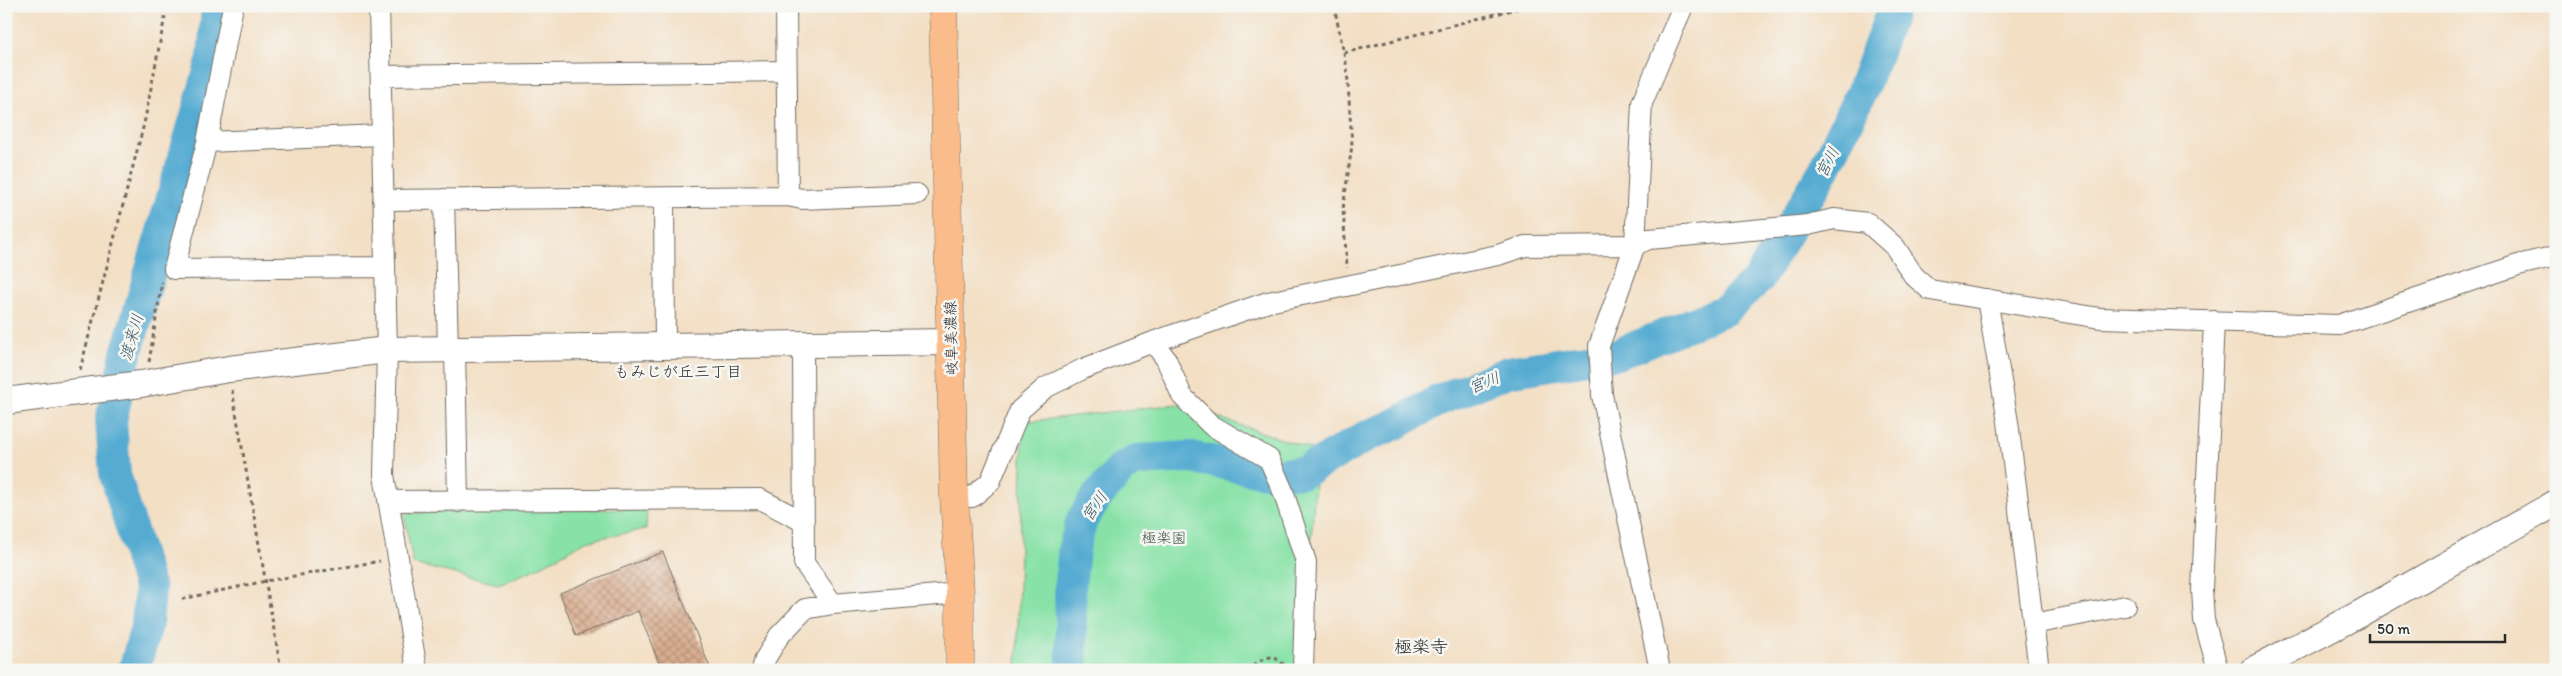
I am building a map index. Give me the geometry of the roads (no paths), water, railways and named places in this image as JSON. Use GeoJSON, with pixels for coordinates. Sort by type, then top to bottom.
{"type":"FeatureCollection","features":[{"type":"Feature","properties":{"kind":"main road","name":"岐阜美濃線"},"geometry":{"type":"LineString","coordinates":[[943,6],[954,496],[960,592],[960,670]]}},
{"type":"Feature","properties":{"kind":"street"},"geometry":{"type":"LineString","coordinates":[[233,6],[207,142],[174,269],[385,267]]}},
{"type":"Feature","properties":{"kind":"street"},"geometry":{"type":"LineString","coordinates":[[379,6],[387,350],[383,456],[388,501],[417,670]]}},
{"type":"Feature","properties":{"kind":"street"},"geometry":{"type":"LineString","coordinates":[[786,6],[788,196]]}},
{"type":"Feature","properties":{"kind":"street"},"geometry":{"type":"LineString","coordinates":[[1660,670],[1638,556],[1602,395],[1599,346],[1635,245],[1642,103],[1683,6]]}},
{"type":"Feature","properties":{"kind":"street"},"geometry":{"type":"LineString","coordinates":[[380,76],[786,71]]}},
{"type":"Feature","properties":{"kind":"street"},"geometry":{"type":"LineString","coordinates":[[207,142],[382,135]]}},
{"type":"Feature","properties":{"kind":"street"},"geometry":{"type":"LineString","coordinates":[[384,200],[788,196],[802,199],[918,194]]}},
{"type":"Feature","properties":{"kind":"street"},"geometry":{"type":"LineString","coordinates":[[664,198],[666,345]]}},
{"type":"Feature","properties":{"kind":"street"},"geometry":{"type":"LineString","coordinates":[[444,199],[458,502]]}},
{"type":"Feature","properties":{"kind":"street"},"geometry":{"type":"LineString","coordinates":[[954,496],[972,496],[990,482],[1020,410],[1045,388],[1083,369],[1153,342],[1268,302],[1479,258],[1525,246],[1635,245],[1649,239],[1808,225],[1834,219],[1868,223],[1894,247],[1914,276],[1930,290],[2100,318],[2339,325],[2518,264],[2556,256]]}},
{"type":"Feature","properties":{"kind":"street"},"geometry":{"type":"LineString","coordinates":[[1988,299],[2008,422],[2038,670]]}},
{"type":"Feature","properties":{"kind":"street"},"geometry":{"type":"LineString","coordinates":[[2214,321],[2202,590],[2204,620],[2218,670]]}},
{"type":"Feature","properties":{"kind":"street"},"geometry":{"type":"LineString","coordinates":[[6,401],[146,383],[229,369],[387,350],[951,342]]}},
{"type":"Feature","properties":{"kind":"street"},"geometry":{"type":"LineString","coordinates":[[1153,342],[1166,359],[1182,396],[1211,425],[1269,459],[1283,490],[1306,562],[1294,668]]}},
{"type":"Feature","properties":{"kind":"street"},"geometry":{"type":"LineString","coordinates":[[803,345],[802,521],[804,563],[833,604]]}},
{"type":"Feature","properties":{"kind":"street"},"geometry":{"type":"LineString","coordinates":[[388,501],[760,499],[802,521]]}},
{"type":"Feature","properties":{"kind":"street"},"geometry":{"type":"LineString","coordinates":[[2253,670],[2361,613],[2556,503]]}},
{"type":"Feature","properties":{"kind":"street"},"geometry":{"type":"LineString","coordinates":[[762,670],[765,659],[779,636],[805,609],[833,604],[960,592]]}},
{"type":"Feature","properties":{"kind":"street"},"geometry":{"type":"LineString","coordinates":[[2033,624],[2125,606]]}},
{"type":"Feature","properties":{"kind":"waterway","name":"渡来川"},"geometry":{"type":"LineString","coordinates":[[134,670],[147,624],[150,590],[115,474],[111,421],[126,354],[213,58],[217,6]]}},
{"type":"Feature","properties":{"kind":"waterway","name":"宮川"},"geometry":{"type":"LineString","coordinates":[[1072,670],[1070,587],[1074,548],[1082,520],[1097,497],[1122,468],[1137,460],[1190,457],[1275,474],[1304,472],[1367,436],[1394,425],[1439,400],[1508,372],[1618,354],[1725,310],[1758,280],[1823,172],[1861,93],[1894,6]]}},
{"type":"Feature","properties":{"kind":"district","name":"もみじが丘三丁目"},"geometry":{"type":"Point","coordinates":[678,371]}},
{"type":"Feature","properties":{"kind":"district","name":"極楽寺"},"geometry":{"type":"Point","coordinates":[1421,647]}},
{"type":"Feature","properties":{"kind":"park label","name":"極楽園"},"geometry":{"type":"Point","coordinates":[1164,538]}}]}
